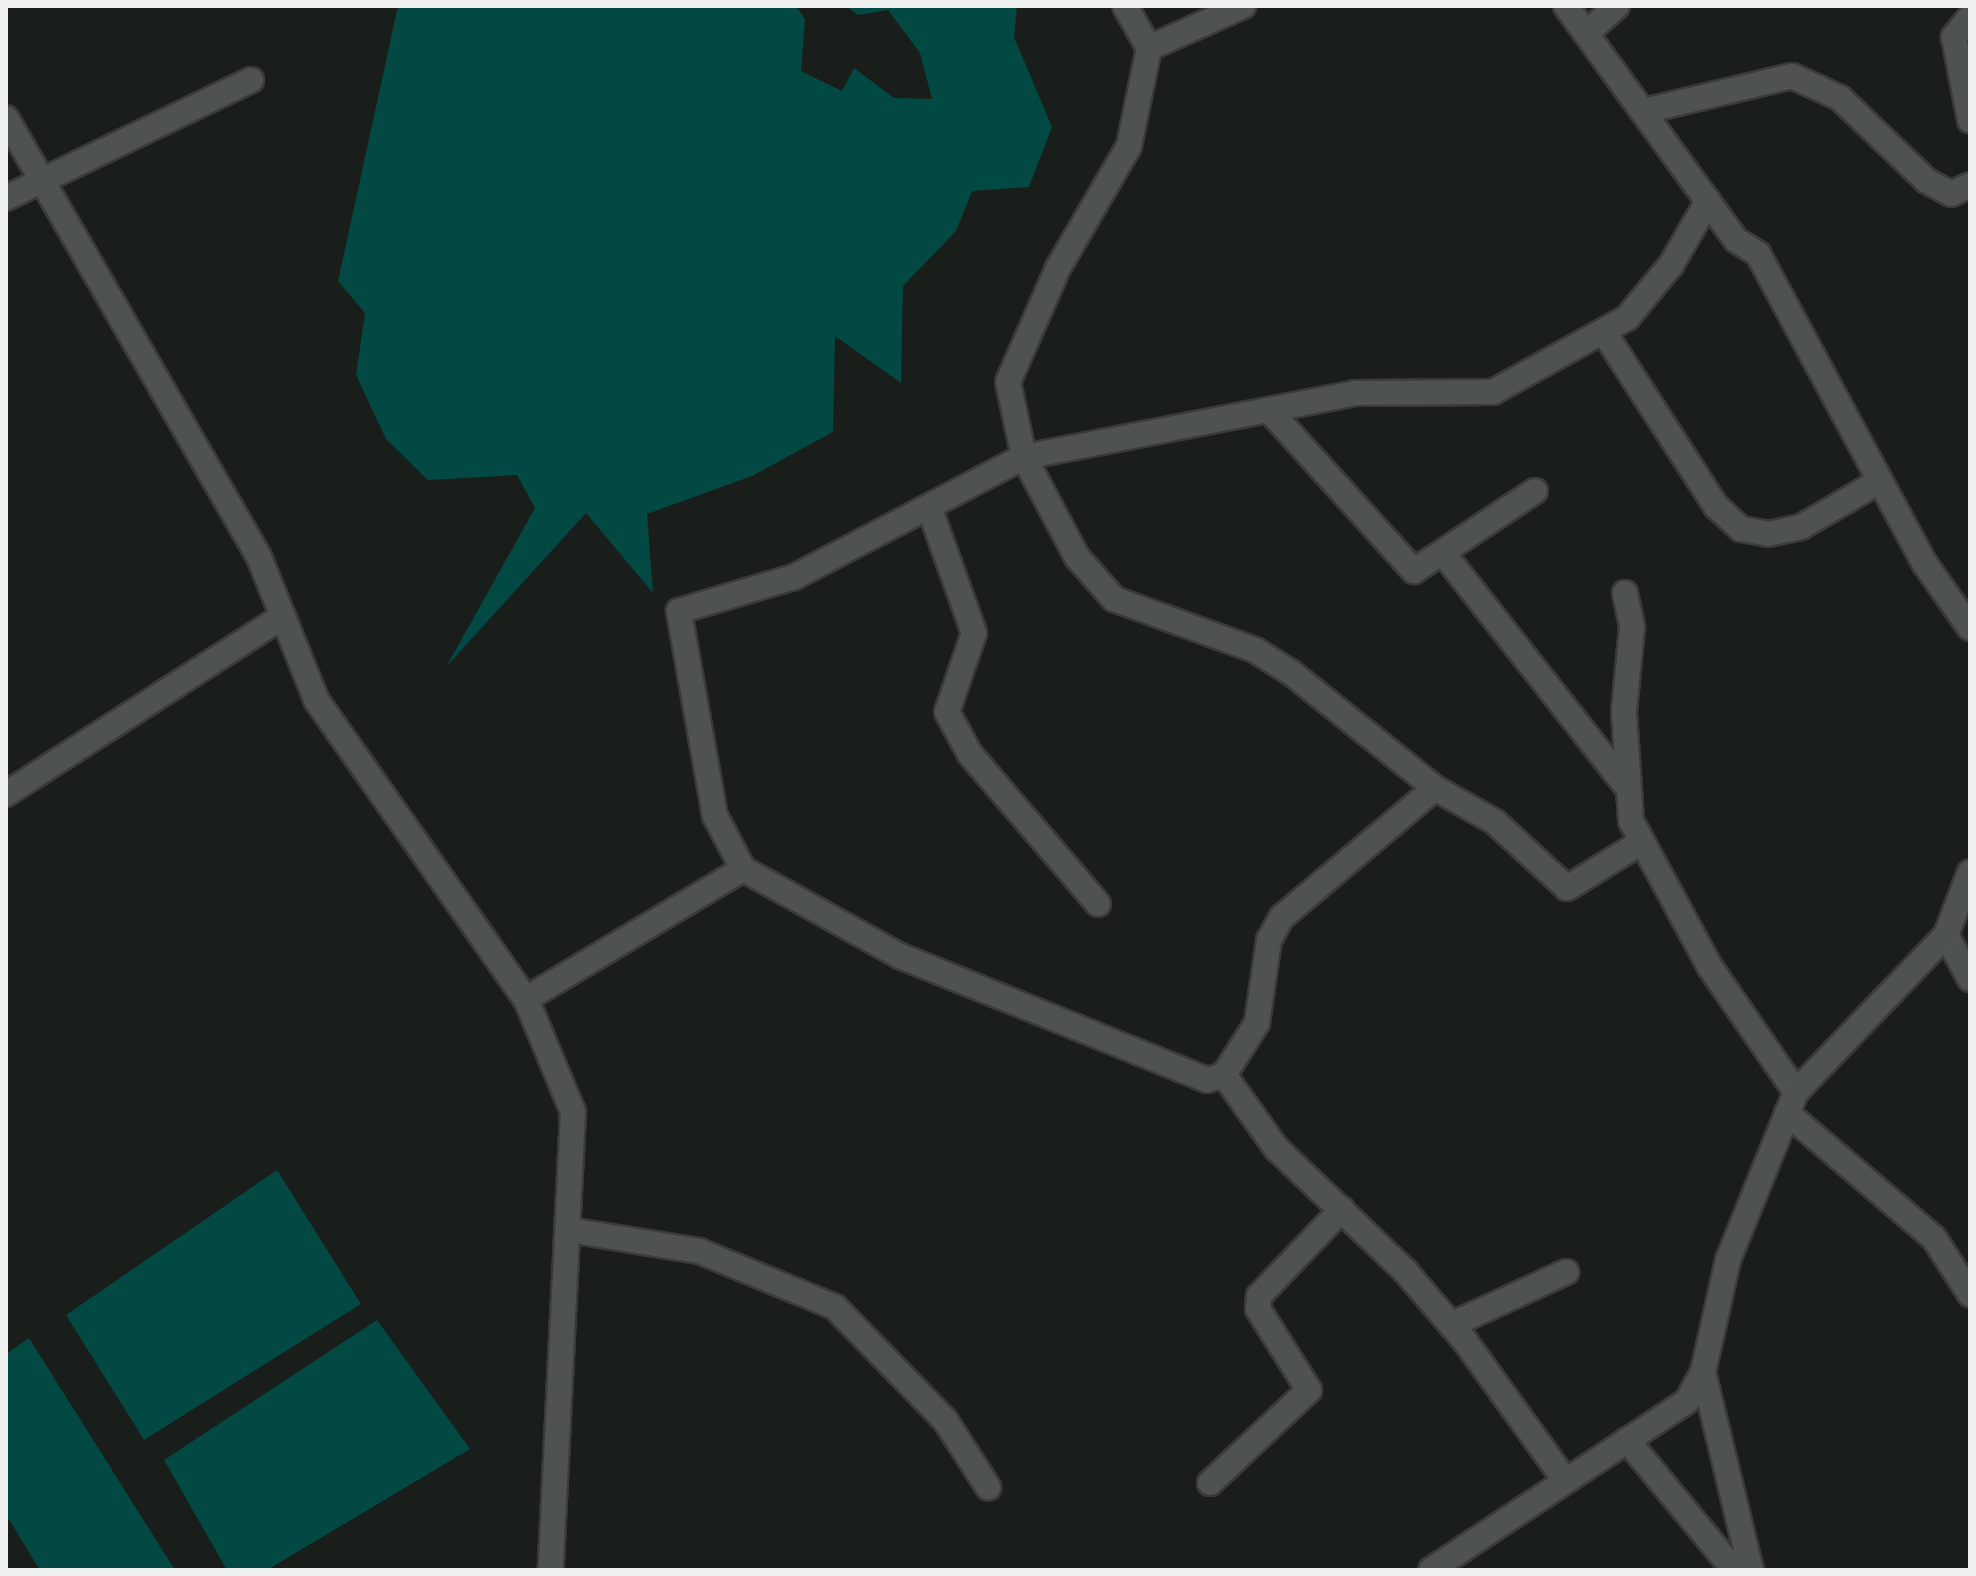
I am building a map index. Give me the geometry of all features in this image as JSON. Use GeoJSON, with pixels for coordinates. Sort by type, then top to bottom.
{"type":"FeatureCollection","features":[{"type":"Feature","properties":{"kind":"street"},"geometry":{"type":"LineString","coordinates":[[1125,6],[1149,48],[1129,146],[1058,268],[1008,382],[1024,457],[1077,557],[1114,599],[1255,650],[1435,788],[1495,822],[1567,888],[1640,843]]}},
{"type":"Feature","properties":{"kind":"street"},"geometry":{"type":"LineString","coordinates":[[1149,48],[1243,6]]}},
{"type":"Feature","properties":{"kind":"street"},"geometry":{"type":"LineString","coordinates":[[1566,6],[1588,32],[1736,240],[1758,254],[1880,481],[1970,628]]}},
{"type":"Feature","properties":{"kind":"street"},"geometry":{"type":"LineString","coordinates":[[1588,32],[1617,6]]}},
{"type":"Feature","properties":{"kind":"street"},"geometry":{"type":"LineString","coordinates":[[1970,17],[1954,37],[1970,120]]}},
{"type":"Feature","properties":{"kind":"street"},"geometry":{"type":"LineString","coordinates":[[1644,111],[1792,76],[1840,98],[1927,181],[1951,194],[1970,185]]}},
{"type":"Feature","properties":{"kind":"street"},"geometry":{"type":"LineString","coordinates":[[6,198],[251,80]]}},
{"type":"Feature","properties":{"kind":"street"},"geometry":{"type":"LineString","coordinates":[[6,118],[259,557],[317,701],[526,999],[573,1112],[551,1570]]}},
{"type":"Feature","properties":{"kind":"street"},"geometry":{"type":"LineString","coordinates":[[1224,1075],[1182,1075],[900,956],[743,869],[715,816],[679,611],[794,577],[1024,457],[1355,393],[1493,392],[1605,334],[1671,265],[1708,201]]}},
{"type":"Feature","properties":{"kind":"street"},"geometry":{"type":"LineString","coordinates":[[1605,334],[1691,471],[1741,529],[1768,534],[1801,527],[1880,481]]}},
{"type":"Feature","properties":{"kind":"street"},"geometry":{"type":"LineString","coordinates":[[1269,410],[1399,561],[1414,571],[1535,491]]}},
{"type":"Feature","properties":{"kind":"street"},"geometry":{"type":"LineString","coordinates":[[929,507],[974,633],[947,712],[970,754],[1098,904]]}},
{"type":"Feature","properties":{"kind":"street"},"geometry":{"type":"LineString","coordinates":[[1443,553],[1625,784]]}},
{"type":"Feature","properties":{"kind":"street"},"geometry":{"type":"LineString","coordinates":[[1625,593],[1632,627],[1625,784],[1640,843],[1792,1102],[1934,1238],[1970,1294]]}},
{"type":"Feature","properties":{"kind":"street"},"geometry":{"type":"LineString","coordinates":[[6,794],[283,616]]}},
{"type":"Feature","properties":{"kind":"street"},"geometry":{"type":"LineString","coordinates":[[1224,1075],[1257,1023],[1269,940],[1282,917],[1435,788]]}},
{"type":"Feature","properties":{"kind":"street"},"geometry":{"type":"LineString","coordinates":[[526,999],[743,869]]}},
{"type":"Feature","properties":{"kind":"street"},"geometry":{"type":"LineString","coordinates":[[1431,1570],[1454,1561],[1564,1479],[1687,1401],[1703,1372],[1728,1260],[1792,1102],[1946,935],[1970,872]]}},
{"type":"Feature","properties":{"kind":"street"},"geometry":{"type":"LineString","coordinates":[[1946,935],[1970,979]]}},
{"type":"Feature","properties":{"kind":"street"},"geometry":{"type":"LineString","coordinates":[[1224,1075],[1276,1148],[1342,1209],[1451,1325],[1564,1479]]}},
{"type":"Feature","properties":{"kind":"street"},"geometry":{"type":"LineString","coordinates":[[1210,1483],[1309,1390],[1258,1309],[1259,1296],[1342,1209]]}},
{"type":"Feature","properties":{"kind":"street"},"geometry":{"type":"LineString","coordinates":[[569,1230],[699,1251],[835,1307],[945,1420],[988,1487]]}},
{"type":"Feature","properties":{"kind":"street"},"geometry":{"type":"LineString","coordinates":[[1451,1325],[1566,1272]]}},
{"type":"Feature","properties":{"kind":"street"},"geometry":{"type":"LineString","coordinates":[[1703,1372],[1751,1570]]}},
{"type":"Feature","properties":{"kind":"street"},"geometry":{"type":"LineString","coordinates":[[1627,1440],[1734,1570]]}},
{"type":"Feature","properties":{"kind":"water"},"geometry":{"type":"Polygon","coordinates":[[[398,6],[796,6],[805,19],[801,71],[842,91],[854,68],[894,98],[932,99],[920,53],[888,10],[858,15],[846,6],[1017,6],[1014,37],[1052,127],[1029,187],[972,191],[956,231],[903,286],[901,383],[835,336],[833,432],[752,476],[647,514],[653,593],[586,513],[446,667],[535,508],[517,475],[428,480],[386,439],[356,375],[365,313],[338,281],[398,6]]]}},
{"type":"Feature","properties":{"kind":"water"},"geometry":{"type":"Polygon","coordinates":[[[277,1170],[361,1304],[144,1440],[66,1315],[277,1170]]]}},
{"type":"Feature","properties":{"kind":"water"},"geometry":{"type":"Polygon","coordinates":[[[377,1320],[470,1449],[267,1570],[227,1570],[164,1460],[377,1320]]]}},
{"type":"Feature","properties":{"kind":"water"},"geometry":{"type":"Polygon","coordinates":[[[29,1338],[175,1570],[40,1570],[6,1515],[6,1354],[29,1338]]]}}]}
